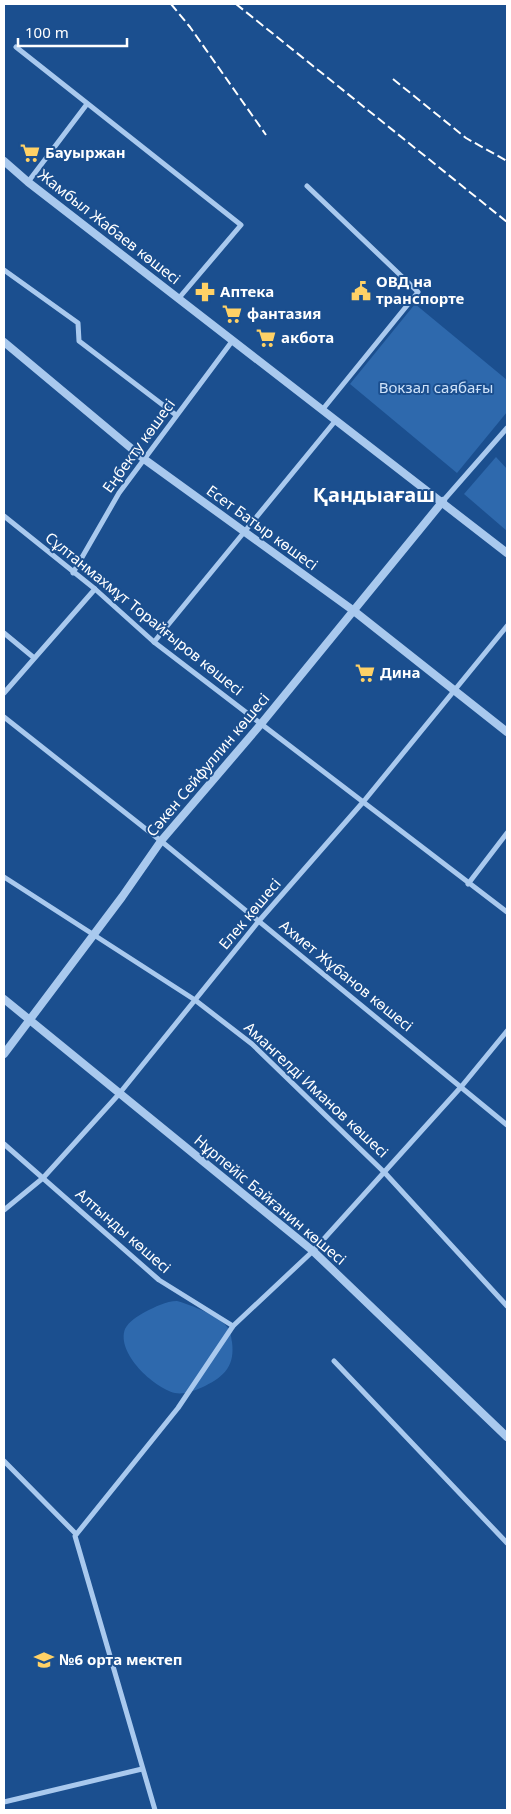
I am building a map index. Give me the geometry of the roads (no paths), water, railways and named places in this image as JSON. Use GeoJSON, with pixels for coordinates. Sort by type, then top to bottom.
{"type":"FeatureCollection","features":[{"type":"Feature","properties":{"kind":"street"},"geometry":{"type":"LineString","coordinates":[[16,47],[241,225],[179,298]]}},
{"type":"Feature","properties":{"kind":"street"},"geometry":{"type":"LineString","coordinates":[[28,182],[88,104]]}},
{"type":"Feature","properties":{"kind":"street","name":"Жамбыл Жабаев көшесі"},"geometry":{"type":"LineString","coordinates":[[4,161],[28,182],[443,501],[507,553]]}},
{"type":"Feature","properties":{"kind":"street"},"geometry":{"type":"LineString","coordinates":[[307,186],[418,292],[323,409]]}},
{"type":"Feature","properties":{"kind":"street"},"geometry":{"type":"LineString","coordinates":[[4,270],[78,323],[79,341],[176,415]]}},
{"type":"Feature","properties":{"kind":"street","name":"Еңбекту көшесі"},"geometry":{"type":"LineString","coordinates":[[73,573],[119,493],[232,340]]}},
{"type":"Feature","properties":{"kind":"street","name":"Есет Батыр көшесі"},"geometry":{"type":"LineString","coordinates":[[4,342],[144,459],[354,611],[507,732]]}},
{"type":"Feature","properties":{"kind":"street"},"geometry":{"type":"LineString","coordinates":[[154,642],[336,420]]}},
{"type":"Feature","properties":{"kind":"street"},"geometry":{"type":"LineString","coordinates":[[443,501],[507,428]]}},
{"type":"Feature","properties":{"kind":"street","name":"Сәкен Сейфуллин көшесі"},"geometry":{"type":"LineString","coordinates":[[4,1054],[161,841],[261,724],[443,501]]}},
{"type":"Feature","properties":{"kind":"street","name":"Сұлтанмахмұт Торайғыров көшесі"},"geometry":{"type":"LineString","coordinates":[[4,516],[95,589],[154,642],[507,912]]}},
{"type":"Feature","properties":{"kind":"street"},"geometry":{"type":"LineString","coordinates":[[4,693],[33,657],[95,589]]}},
{"type":"Feature","properties":{"kind":"street","name":"Елек көшесі"},"geometry":{"type":"LineString","coordinates":[[4,1210],[43,1178],[119,1094],[258,922],[364,801],[507,626]]}},
{"type":"Feature","properties":{"kind":"street"},"geometry":{"type":"LineString","coordinates":[[4,633],[33,657]]}},
{"type":"Feature","properties":{"kind":"street","name":"Ахмет Жұбанов көшесі"},"geometry":{"type":"LineString","coordinates":[[4,717],[161,841],[507,1125]]}},
{"type":"Feature","properties":{"kind":"street"},"geometry":{"type":"LineString","coordinates":[[468,884],[507,833]]}},
{"type":"Feature","properties":{"kind":"street","name":"Амангелді Иманов көшесі"},"geometry":{"type":"LineString","coordinates":[[4,877],[195,1000],[252,1044],[385,1172],[507,1306]]}},
{"type":"Feature","properties":{"kind":"street","name":"Нұрпейіс Байғанин көшесі"},"geometry":{"type":"LineString","coordinates":[[4,999],[313,1251],[507,1437]]}},
{"type":"Feature","properties":{"kind":"street"},"geometry":{"type":"LineString","coordinates":[[155,1810],[75,1536],[178,1408],[233,1326],[313,1251],[461,1087],[507,1031]]}},
{"type":"Feature","properties":{"kind":"street","name":"Алтынды көшесі"},"geometry":{"type":"LineString","coordinates":[[4,1144],[159,1280],[233,1326]]}},
{"type":"Feature","properties":{"kind":"street"},"geometry":{"type":"LineString","coordinates":[[334,1361],[507,1541]]}},
{"type":"Feature","properties":{"kind":"street"},"geometry":{"type":"LineString","coordinates":[[4,1461],[76,1534]]}},
{"type":"Feature","properties":{"kind":"street"},"geometry":{"type":"LineString","coordinates":[[4,1802],[142,1769]]}},
{"type":"Feature","properties":{"kind":"railway"},"geometry":{"type":"LineString","coordinates":[[171,4],[190,27],[266,135]]}},
{"type":"Feature","properties":{"kind":"railway"},"geometry":{"type":"LineString","coordinates":[[236,4],[507,222]]}},
{"type":"Feature","properties":{"kind":"railway"},"geometry":{"type":"LineString","coordinates":[[393,79],[466,138],[507,161]]}},
{"type":"Feature","properties":{"kind":"place","name":"Бауыржан"},"geometry":{"type":"Point","coordinates":[30,153]}},
{"type":"Feature","properties":{"kind":"place","name":"ОВД на транспорте"},"geometry":{"type":"Point","coordinates":[361,291]}},
{"type":"Feature","properties":{"kind":"place","name":"Аптека"},"geometry":{"type":"Point","coordinates":[205,292]}},
{"type":"Feature","properties":{"kind":"place","name":"фантазия"},"geometry":{"type":"Point","coordinates":[232,314]}},
{"type":"Feature","properties":{"kind":"place","name":"акбота"},"geometry":{"type":"Point","coordinates":[266,338]}},
{"type":"Feature","properties":{"kind":"place","name":"Дина"},"geometry":{"type":"Point","coordinates":[365,673]}},
{"type":"Feature","properties":{"kind":"place","name":"№6 орта мектеп"},"geometry":{"type":"Point","coordinates":[44,1660]}},
{"type":"Feature","properties":{"kind":"district","name":"Қандыағаш"},"geometry":{"type":"Point","coordinates":[374,495]}},
{"type":"Feature","properties":{"kind":"park label","name":"Вокзал саябағы"},"geometry":{"type":"Point","coordinates":[436,388]}}]}
